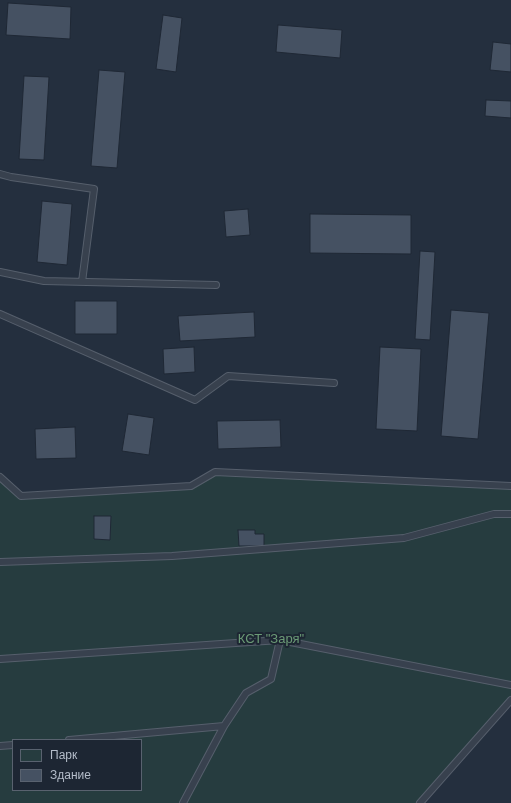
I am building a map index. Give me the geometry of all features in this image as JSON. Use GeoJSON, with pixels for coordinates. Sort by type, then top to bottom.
{"type":"FeatureCollection","features":[{"type":"Feature","properties":{"kind":"lane"},"geometry":{"type":"LineString","coordinates":[[0,174],[11,177],[94,189],[82,282]]}},
{"type":"Feature","properties":{"kind":"lane"},"geometry":{"type":"LineString","coordinates":[[0,272],[44,281],[216,285]]}},
{"type":"Feature","properties":{"kind":"lane"},"geometry":{"type":"LineString","coordinates":[[0,314],[195,400],[228,376],[334,383]]}},
{"type":"Feature","properties":{"kind":"lane"},"geometry":{"type":"LineString","coordinates":[[0,477],[21,496],[191,486],[215,472],[511,486]]}},
{"type":"Feature","properties":{"kind":"lane"},"geometry":{"type":"LineString","coordinates":[[0,562],[172,556],[404,538],[494,514],[511,514]]}},
{"type":"Feature","properties":{"kind":"lane"},"geometry":{"type":"LineString","coordinates":[[0,659],[280,640],[511,684]]}},
{"type":"Feature","properties":{"kind":"lane"},"geometry":{"type":"LineString","coordinates":[[183,803],[224,726],[246,693],[271,679],[280,640]]}},
{"type":"Feature","properties":{"kind":"lane"},"geometry":{"type":"LineString","coordinates":[[420,803],[511,700]]}},
{"type":"Feature","properties":{"kind":"lane"},"geometry":{"type":"LineString","coordinates":[[80,739],[224,726]]}},
{"type":"Feature","properties":{"kind":"lane"},"geometry":{"type":"LineString","coordinates":[[0,746],[12,745]]}},
{"type":"Feature","properties":{"kind":"green space","name":"КСТ \"Заря\""},"geometry":{"type":"Polygon","coordinates":[[[215,472],[511,486],[511,700],[420,803],[0,803],[0,477],[21,496],[191,486],[215,472]]]}},
{"type":"Feature","properties":{"kind":"building"},"geometry":{"type":"Polygon","coordinates":[[[8,3],[71,7],[70,39],[6,35],[8,3]]]}},
{"type":"Feature","properties":{"kind":"building"},"geometry":{"type":"Polygon","coordinates":[[[163,15],[182,18],[176,72],[156,69],[163,15]]]}},
{"type":"Feature","properties":{"kind":"building"},"geometry":{"type":"Polygon","coordinates":[[[278,25],[342,30],[340,58],[276,52],[278,25]]]}},
{"type":"Feature","properties":{"kind":"building"},"geometry":{"type":"Polygon","coordinates":[[[493,42],[511,44],[511,72],[490,70],[493,42]]]}},
{"type":"Feature","properties":{"kind":"building"},"geometry":{"type":"Polygon","coordinates":[[[99,70],[125,72],[117,168],[91,166],[99,70]]]}},
{"type":"Feature","properties":{"kind":"building"},"geometry":{"type":"Polygon","coordinates":[[[24,76],[49,77],[44,160],[19,159],[24,76]]]}},
{"type":"Feature","properties":{"kind":"building"},"geometry":{"type":"Polygon","coordinates":[[[486,100],[511,101],[511,118],[485,116],[486,100]]]}},
{"type":"Feature","properties":{"kind":"building"},"geometry":{"type":"Polygon","coordinates":[[[42,201],[72,204],[67,265],[37,262],[42,201]]]}},
{"type":"Feature","properties":{"kind":"building"},"geometry":{"type":"Polygon","coordinates":[[[248,209],[250,235],[226,237],[224,211],[248,209]]]}},
{"type":"Feature","properties":{"kind":"building"},"geometry":{"type":"Polygon","coordinates":[[[310,214],[411,215],[411,254],[310,253],[310,214]]]}},
{"type":"Feature","properties":{"kind":"building"},"geometry":{"type":"Polygon","coordinates":[[[420,251],[435,252],[430,340],[415,339],[420,251]]]}},
{"type":"Feature","properties":{"kind":"building"},"geometry":{"type":"Polygon","coordinates":[[[75,301],[117,301],[117,334],[75,334],[75,301]]]}},
{"type":"Feature","properties":{"kind":"building"},"geometry":{"type":"Polygon","coordinates":[[[451,310],[489,313],[478,439],[441,436],[451,310]]]}},
{"type":"Feature","properties":{"kind":"building"},"geometry":{"type":"Polygon","coordinates":[[[254,312],[255,337],[180,341],[178,316],[254,312]]]}},
{"type":"Feature","properties":{"kind":"building"},"geometry":{"type":"Polygon","coordinates":[[[194,347],[195,372],[164,374],[163,349],[194,347]]]}},
{"type":"Feature","properties":{"kind":"building"},"geometry":{"type":"Polygon","coordinates":[[[380,347],[421,349],[417,431],[376,429],[380,347]]]}},
{"type":"Feature","properties":{"kind":"building"},"geometry":{"type":"Polygon","coordinates":[[[128,414],[154,418],[149,455],[122,451],[128,414]]]}},
{"type":"Feature","properties":{"kind":"building"},"geometry":{"type":"Polygon","coordinates":[[[280,420],[281,447],[218,449],[217,421],[280,420]]]}},
{"type":"Feature","properties":{"kind":"building"},"geometry":{"type":"Polygon","coordinates":[[[75,427],[76,458],[36,459],[35,429],[75,427]]]}},
{"type":"Feature","properties":{"kind":"building"},"geometry":{"type":"Polygon","coordinates":[[[94,516],[111,516],[110,540],[94,539],[94,516]]]}},
{"type":"Feature","properties":{"kind":"building"},"geometry":{"type":"Polygon","coordinates":[[[238,530],[255,530],[255,534],[264,534],[264,546],[239,546],[238,530]]]}}]}
